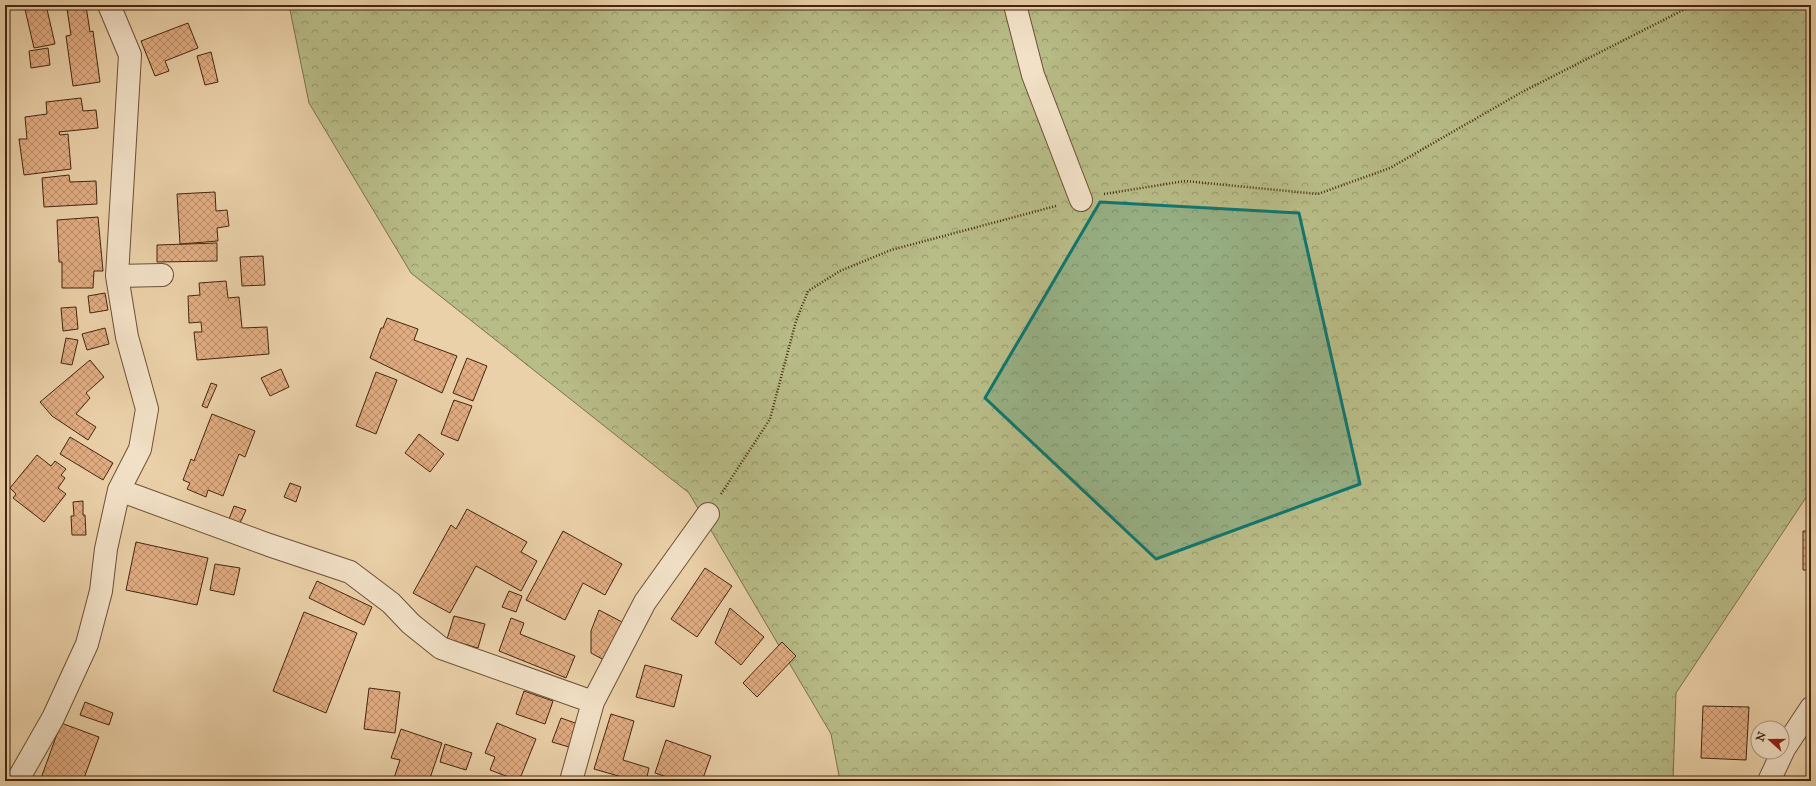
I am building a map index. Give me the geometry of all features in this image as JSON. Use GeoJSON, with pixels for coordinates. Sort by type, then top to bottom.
{"type":"FeatureCollection","features":[{"type":"Feature","properties":{"kind":"street"},"geometry":{"type":"LineString","coordinates":[[17,781],[53,718],[87,644],[101,591],[106,549],[119,490],[140,449],[146,409],[127,337],[116,276],[130,55],[109,5]]}},
{"type":"Feature","properties":{"kind":"street"},"geometry":{"type":"LineString","coordinates":[[1015,5],[1033,75],[1081,200]]}},
{"type":"Feature","properties":{"kind":"street"},"geometry":{"type":"LineString","coordinates":[[116,276],[162,276]]}},
{"type":"Feature","properties":{"kind":"street"},"geometry":{"type":"LineString","coordinates":[[119,490],[269,545],[350,572],[391,603],[411,624],[441,648],[593,702]]}},
{"type":"Feature","properties":{"kind":"street"},"geometry":{"type":"LineString","coordinates":[[572,781],[593,702],[646,602],[708,514]]}},
{"type":"Feature","properties":{"kind":"street"},"geometry":{"type":"LineString","coordinates":[[1769,781],[1784,749],[1811,708]]}},
{"type":"Feature","properties":{"kind":"path"},"geometry":{"type":"LineString","coordinates":[[708,514],[770,419],[796,321],[808,291],[840,271],[892,250],[1099,194],[1185,182],[1318,194],[1390,168],[1522,92],[1693,5]]}},
{"type":"Feature","properties":{"kind":"highlighted area"},"geometry":{"type":"Polygon","coordinates":[[[1100,202],[1299,213],[1360,484],[1156,559],[985,398],[1100,202]]]}},
{"type":"Feature","properties":{"kind":"green space"},"geometry":{"type":"Polygon","coordinates":[[[289,5],[1811,5],[1811,490],[1676,693],[1673,781],[840,781],[831,734],[689,493],[411,273],[309,103],[289,5]]]}},
{"type":"Feature","properties":{"kind":"building"},"geometry":{"type":"Polygon","coordinates":[[[24,5],[46,5],[55,44],[34,48],[24,5]]]}},
{"type":"Feature","properties":{"kind":"building"},"geometry":{"type":"Polygon","coordinates":[[[86,6],[90,32],[93,31],[100,82],[73,86],[66,36],[71,35],[67,9],[86,6]]]}},
{"type":"Feature","properties":{"kind":"building"},"geometry":{"type":"Polygon","coordinates":[[[188,23],[198,48],[165,61],[169,71],[155,76],[141,41],[188,23]]]}},
{"type":"Feature","properties":{"kind":"building"},"geometry":{"type":"Polygon","coordinates":[[[48,48],[50,65],[31,68],[29,51],[48,48]]]}},
{"type":"Feature","properties":{"kind":"building"},"geometry":{"type":"Polygon","coordinates":[[[211,52],[218,82],[205,85],[197,56],[211,52]]]}},
{"type":"Feature","properties":{"kind":"building"},"geometry":{"type":"Polygon","coordinates":[[[81,98],[83,111],[96,110],[98,128],[59,132],[60,135],[68,134],[71,169],[24,175],[19,139],[27,139],[25,117],[47,114],[46,102],[81,98]]]}},
{"type":"Feature","properties":{"kind":"building"},"geometry":{"type":"Polygon","coordinates":[[[69,175],[70,182],[96,181],[97,204],[44,207],[42,178],[69,175]]]}},
{"type":"Feature","properties":{"kind":"building"},"geometry":{"type":"Polygon","coordinates":[[[215,192],[216,211],[227,210],[229,226],[217,228],[218,241],[180,244],[177,194],[215,192]]]}},
{"type":"Feature","properties":{"kind":"building"},"geometry":{"type":"Polygon","coordinates":[[[98,217],[103,271],[94,271],[93,288],[62,288],[62,262],[59,262],[57,220],[98,217]]]}},
{"type":"Feature","properties":{"kind":"building"},"geometry":{"type":"Polygon","coordinates":[[[217,243],[217,261],[157,262],[157,245],[217,243]]]}},
{"type":"Feature","properties":{"kind":"building"},"geometry":{"type":"Polygon","coordinates":[[[263,256],[265,285],[242,286],[240,257],[263,256]]]}},
{"type":"Feature","properties":{"kind":"building"},"geometry":{"type":"Polygon","coordinates":[[[226,281],[228,298],[239,297],[242,328],[267,327],[269,354],[197,360],[194,332],[202,332],[201,322],[189,323],[188,296],[200,295],[199,283],[226,281]]]}},
{"type":"Feature","properties":{"kind":"building"},"geometry":{"type":"Polygon","coordinates":[[[105,293],[108,310],[90,313],[88,296],[105,293]]]}},
{"type":"Feature","properties":{"kind":"building"},"geometry":{"type":"Polygon","coordinates":[[[76,307],[78,329],[63,331],[61,308],[76,307]]]}},
{"type":"Feature","properties":{"kind":"building"},"geometry":{"type":"Polygon","coordinates":[[[387,318],[418,329],[414,340],[457,356],[442,393],[370,358],[381,328],[383,328],[387,318]]]}},
{"type":"Feature","properties":{"kind":"building"},"geometry":{"type":"Polygon","coordinates":[[[105,328],[109,344],[87,350],[82,334],[105,328]]]}},
{"type":"Feature","properties":{"kind":"building"},"geometry":{"type":"Polygon","coordinates":[[[66,338],[78,340],[72,365],[61,363],[66,338]]]}},
{"type":"Feature","properties":{"kind":"building"},"geometry":{"type":"Polygon","coordinates":[[[467,358],[487,366],[473,401],[453,393],[467,358]]]}},
{"type":"Feature","properties":{"kind":"building"},"geometry":{"type":"Polygon","coordinates":[[[90,360],[104,377],[86,393],[90,398],[76,414],[96,427],[88,440],[52,416],[40,402],[90,360]]]}},
{"type":"Feature","properties":{"kind":"building"},"geometry":{"type":"Polygon","coordinates":[[[281,369],[289,387],[270,396],[261,378],[281,369]]]}},
{"type":"Feature","properties":{"kind":"building"},"geometry":{"type":"Polygon","coordinates":[[[376,372],[397,380],[376,434],[356,426],[376,372]]]}},
{"type":"Feature","properties":{"kind":"building"},"geometry":{"type":"Polygon","coordinates":[[[211,383],[217,385],[207,408],[202,406],[211,383]]]}},
{"type":"Feature","properties":{"kind":"building"},"geometry":{"type":"Polygon","coordinates":[[[454,400],[472,406],[458,441],[441,434],[454,400]]]}},
{"type":"Feature","properties":{"kind":"building"},"geometry":{"type":"Polygon","coordinates":[[[212,414],[255,431],[245,457],[239,454],[223,496],[208,490],[206,497],[187,489],[190,483],[183,480],[191,459],[194,461],[212,414]]]}},
{"type":"Feature","properties":{"kind":"building"},"geometry":{"type":"Polygon","coordinates":[[[419,434],[444,454],[430,472],[405,453],[419,434]]]}},
{"type":"Feature","properties":{"kind":"building"},"geometry":{"type":"Polygon","coordinates":[[[70,437],[113,463],[103,480],[60,454],[70,437]]]}},
{"type":"Feature","properties":{"kind":"building"},"geometry":{"type":"Polygon","coordinates":[[[37,455],[51,466],[55,461],[66,469],[61,475],[65,478],[58,488],[66,494],[44,522],[13,498],[16,494],[10,488],[37,455]]]}},
{"type":"Feature","properties":{"kind":"building"},"geometry":{"type":"Polygon","coordinates":[[[290,483],[301,487],[296,502],[284,497],[290,483]]]}},
{"type":"Feature","properties":{"kind":"building"},"geometry":{"type":"Polygon","coordinates":[[[83,501],[83,515],[85,515],[86,535],[72,535],[71,516],[74,516],[73,502],[83,501]]]}},
{"type":"Feature","properties":{"kind":"building"},"geometry":{"type":"Polygon","coordinates":[[[234,506],[246,510],[240,523],[229,519],[234,506]]]}},
{"type":"Feature","properties":{"kind":"building"},"geometry":{"type":"Polygon","coordinates":[[[467,509],[527,542],[521,552],[537,561],[521,591],[476,566],[450,613],[413,593],[451,525],[456,529],[467,509]]]}},
{"type":"Feature","properties":{"kind":"building"},"geometry":{"type":"Polygon","coordinates":[[[563,531],[622,564],[605,595],[583,583],[565,620],[526,600],[563,531]]]}},
{"type":"Feature","properties":{"kind":"building"},"geometry":{"type":"Polygon","coordinates":[[[1803,531],[1811,531],[1811,570],[1803,570],[1803,531]]]}},
{"type":"Feature","properties":{"kind":"building"},"geometry":{"type":"Polygon","coordinates":[[[136,542],[208,558],[197,605],[126,590],[136,542]]]}},
{"type":"Feature","properties":{"kind":"building"},"geometry":{"type":"Polygon","coordinates":[[[215,564],[240,568],[234,595],[210,590],[215,564]]]}},
{"type":"Feature","properties":{"kind":"building"},"geometry":{"type":"Polygon","coordinates":[[[705,568],[732,586],[697,637],[671,619],[705,568]]]}},
{"type":"Feature","properties":{"kind":"building"},"geometry":{"type":"Polygon","coordinates":[[[317,581],[372,607],[364,625],[309,598],[317,581]]]}},
{"type":"Feature","properties":{"kind":"building"},"geometry":{"type":"Polygon","coordinates":[[[509,591],[522,596],[516,612],[502,607],[509,591]]]}},
{"type":"Feature","properties":{"kind":"building"},"geometry":{"type":"Polygon","coordinates":[[[730,608],[764,637],[741,665],[715,643],[730,608]]]}},
{"type":"Feature","properties":{"kind":"building"},"geometry":{"type":"Polygon","coordinates":[[[599,610],[622,622],[604,660],[591,653],[591,631],[599,610]]]}},
{"type":"Feature","properties":{"kind":"building"},"geometry":{"type":"Polygon","coordinates":[[[304,612],[357,633],[326,713],[273,691],[304,612]]]}},
{"type":"Feature","properties":{"kind":"building"},"geometry":{"type":"Polygon","coordinates":[[[454,616],[485,624],[478,648],[447,639],[454,616]]]}},
{"type":"Feature","properties":{"kind":"building"},"geometry":{"type":"Polygon","coordinates":[[[511,618],[524,623],[520,634],[575,656],[566,678],[499,651],[511,618]]]}},
{"type":"Feature","properties":{"kind":"building"},"geometry":{"type":"Polygon","coordinates":[[[782,642],[796,656],[757,697],[743,683],[782,642]]]}},
{"type":"Feature","properties":{"kind":"building"},"geometry":{"type":"Polygon","coordinates":[[[645,665],[682,675],[674,707],[636,697],[645,665]]]}},
{"type":"Feature","properties":{"kind":"building"},"geometry":{"type":"Polygon","coordinates":[[[369,688],[400,692],[395,733],[364,729],[369,688]]]}},
{"type":"Feature","properties":{"kind":"building"},"geometry":{"type":"Polygon","coordinates":[[[524,691],[553,701],[545,724],[516,714],[524,691]]]}},
{"type":"Feature","properties":{"kind":"building"},"geometry":{"type":"Polygon","coordinates":[[[85,702],[113,713],[109,725],[80,715],[85,702]]]}},
{"type":"Feature","properties":{"kind":"building"},"geometry":{"type":"Polygon","coordinates":[[[1703,706],[1749,707],[1746,760],[1701,758],[1703,706]]]}},
{"type":"Feature","properties":{"kind":"building"},"geometry":{"type":"Polygon","coordinates":[[[611,714],[634,721],[623,760],[649,768],[646,781],[636,781],[594,769],[611,714]]]}},
{"type":"Feature","properties":{"kind":"building"},"geometry":{"type":"Polygon","coordinates":[[[561,718],[578,724],[569,747],[552,742],[561,718]]]}},
{"type":"Feature","properties":{"kind":"building"},"geometry":{"type":"Polygon","coordinates":[[[61,723],[99,737],[83,781],[40,781],[61,723]]]}},
{"type":"Feature","properties":{"kind":"building"},"geometry":{"type":"Polygon","coordinates":[[[497,723],[536,739],[519,781],[490,770],[495,757],[485,753],[497,723]]]}},
{"type":"Feature","properties":{"kind":"building"},"geometry":{"type":"Polygon","coordinates":[[[401,729],[442,743],[429,781],[393,781],[400,760],[391,758],[401,729]]]}},
{"type":"Feature","properties":{"kind":"building"},"geometry":{"type":"Polygon","coordinates":[[[666,740],[711,756],[702,781],[679,781],[655,773],[666,740]]]}},
{"type":"Feature","properties":{"kind":"building"},"geometry":{"type":"Polygon","coordinates":[[[445,744],[472,753],[466,770],[440,762],[445,744]]]}}]}
